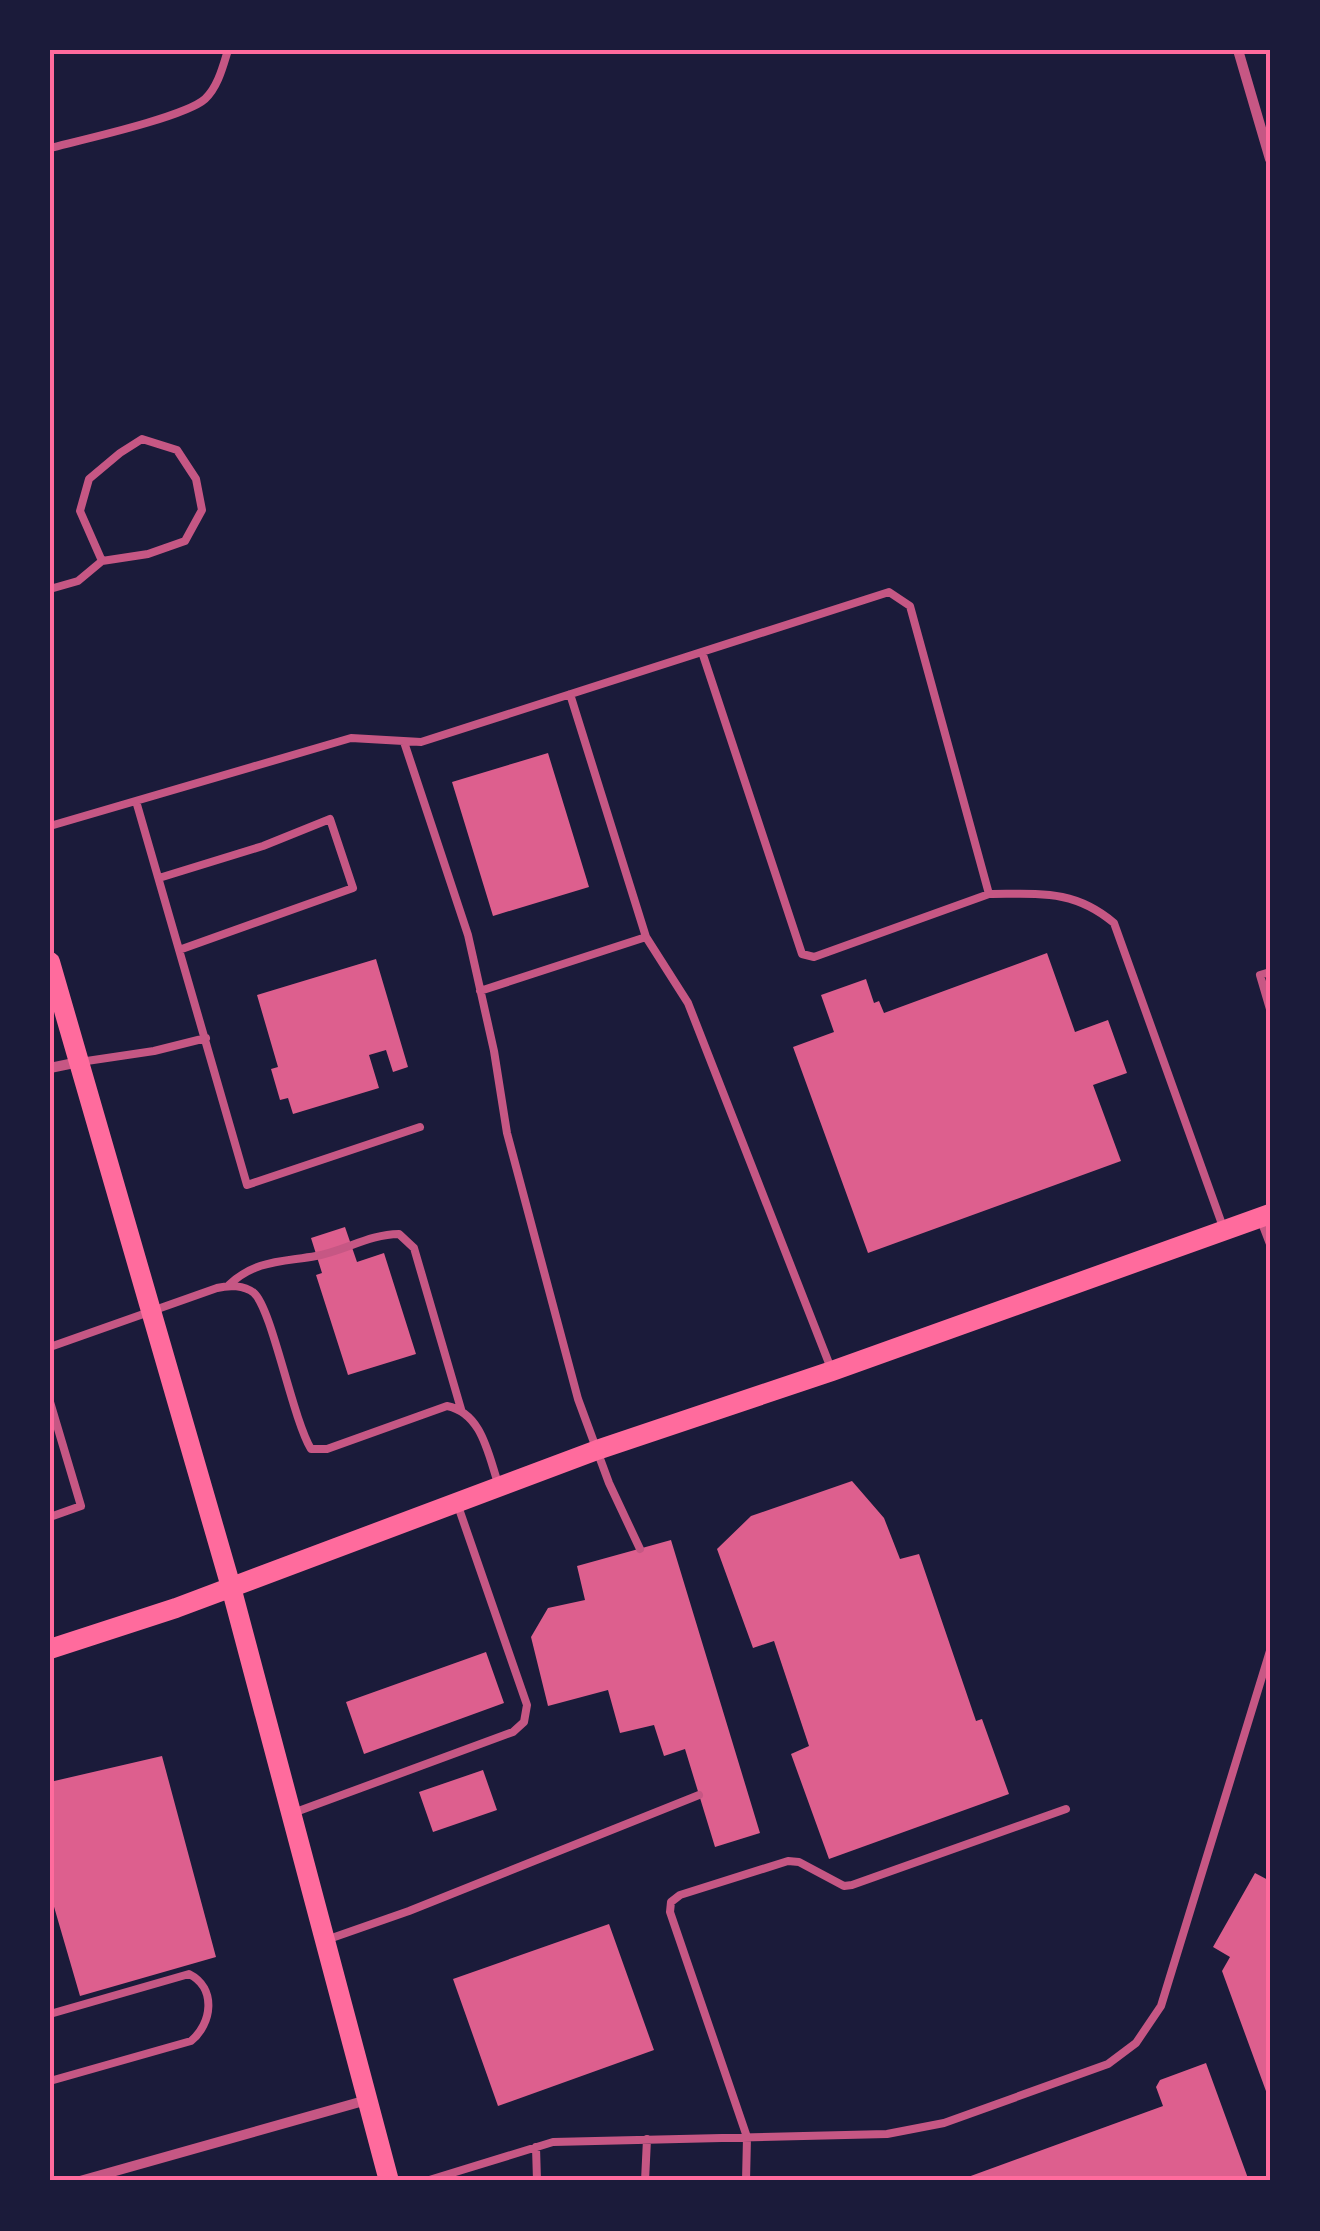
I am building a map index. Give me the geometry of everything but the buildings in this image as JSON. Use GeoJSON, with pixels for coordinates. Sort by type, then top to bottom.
{"type":"FeatureCollection","features":[{"type":"Feature","properties":{"kind":"main road"},"geometry":{"type":"LineString","coordinates":[[50,962],[231,1587],[389,2181]]}},
{"type":"Feature","properties":{"kind":"main road"},"geometry":{"type":"LineString","coordinates":[[50,1650],[598,1450],[1265,1216]]}},
{"type":"Feature","properties":{"kind":"street"},"geometry":{"type":"LineString","coordinates":[[1238,50],[1270,159]]}},
{"type":"Feature","properties":{"kind":"street"},"geometry":{"type":"LineString","coordinates":[[50,1068],[80,1062]]}},
{"type":"Feature","properties":{"kind":"street"},"geometry":{"type":"LineString","coordinates":[[80,2181],[368,2099]]}},
{"type":"Feature","properties":{"kind":"lane"},"geometry":{"type":"LineString","coordinates":[[50,148],[180,112],[205,99],[222,72],[228,50]]}},
{"type":"Feature","properties":{"kind":"lane"},"geometry":{"type":"LineString","coordinates":[[50,589],[78,581],[102,560],[148,554],[185,541],[202,510],[196,479],[177,450],[142,439],[90,480],[80,511],[102,560]]}},
{"type":"Feature","properties":{"kind":"lane"},"geometry":{"type":"LineString","coordinates":[[50,826],[350,738],[421,742],[889,592],[910,606],[989,894]]}},
{"type":"Feature","properties":{"kind":"lane"},"geometry":{"type":"LineString","coordinates":[[702,652],[802,954],[814,957],[989,894],[1063,895],[1095,907],[1114,923],[1225,1231]]}},
{"type":"Feature","properties":{"kind":"lane"},"geometry":{"type":"LineString","coordinates":[[570,694],[646,937],[688,1003],[832,1371]]}},
{"type":"Feature","properties":{"kind":"lane"},"geometry":{"type":"LineString","coordinates":[[404,742],[468,936],[507,1133],[578,1399],[609,1482],[640,1548]]}},
{"type":"Feature","properties":{"kind":"lane"},"geometry":{"type":"LineString","coordinates":[[136,801],[247,1185],[420,1127]]}},
{"type":"Feature","properties":{"kind":"lane"},"geometry":{"type":"LineString","coordinates":[[158,878],[263,846],[330,819],[353,888],[179,950]]}},
{"type":"Feature","properties":{"kind":"lane"},"geometry":{"type":"LineString","coordinates":[[480,992],[646,937]]}},
{"type":"Feature","properties":{"kind":"lane"},"geometry":{"type":"LineString","coordinates":[[1270,972],[1260,976],[1270,1009]]}},
{"type":"Feature","properties":{"kind":"lane"},"geometry":{"type":"LineString","coordinates":[[80,1062],[154,1051],[206,1038]]}},
{"type":"Feature","properties":{"kind":"lane"},"geometry":{"type":"LineString","coordinates":[[1265,1216],[1270,1244]]}},
{"type":"Feature","properties":{"kind":"lane"},"geometry":{"type":"LineString","coordinates":[[50,1347],[228,1286],[242,1272],[259,1265],[316,1256],[387,1234],[400,1234],[414,1248],[460,1409],[481,1433],[500,1487]]}},
{"type":"Feature","properties":{"kind":"lane"},"geometry":{"type":"LineString","coordinates":[[228,1286],[253,1292],[264,1305],[285,1382],[311,1449],[327,1449],[447,1406],[460,1409]]}},
{"type":"Feature","properties":{"kind":"lane"},"geometry":{"type":"LineString","coordinates":[[50,1402],[81,1506],[50,1517]]}},
{"type":"Feature","properties":{"kind":"lane"},"geometry":{"type":"LineString","coordinates":[[290,1814],[513,1732],[524,1722],[526,1706],[457,1503]]}},
{"type":"Feature","properties":{"kind":"lane"},"geometry":{"type":"LineString","coordinates":[[426,2181],[553,2142],[888,2134],[944,2123],[1108,2064],[1136,2043],[1161,2006],[1270,1651]]}},
{"type":"Feature","properties":{"kind":"lane"},"geometry":{"type":"LineString","coordinates":[[326,1940],[409,1911],[699,1795]]}},
{"type":"Feature","properties":{"kind":"lane"},"geometry":{"type":"LineString","coordinates":[[746,2181],[746,2137],[670,1912],[671,1902],[680,1894],[788,1861],[798,1862],[844,1886],[852,1885],[1066,1809]]}},
{"type":"Feature","properties":{"kind":"lane"},"geometry":{"type":"LineString","coordinates":[[50,2014],[190,1974],[202,1982],[209,2002],[205,2025],[191,2041],[50,2081]]}},
{"type":"Feature","properties":{"kind":"lane"},"geometry":{"type":"LineString","coordinates":[[644,2181],[647,2139]]}},
{"type":"Feature","properties":{"kind":"lane"},"geometry":{"type":"LineString","coordinates":[[536,2147],[538,2181]]}}]}
